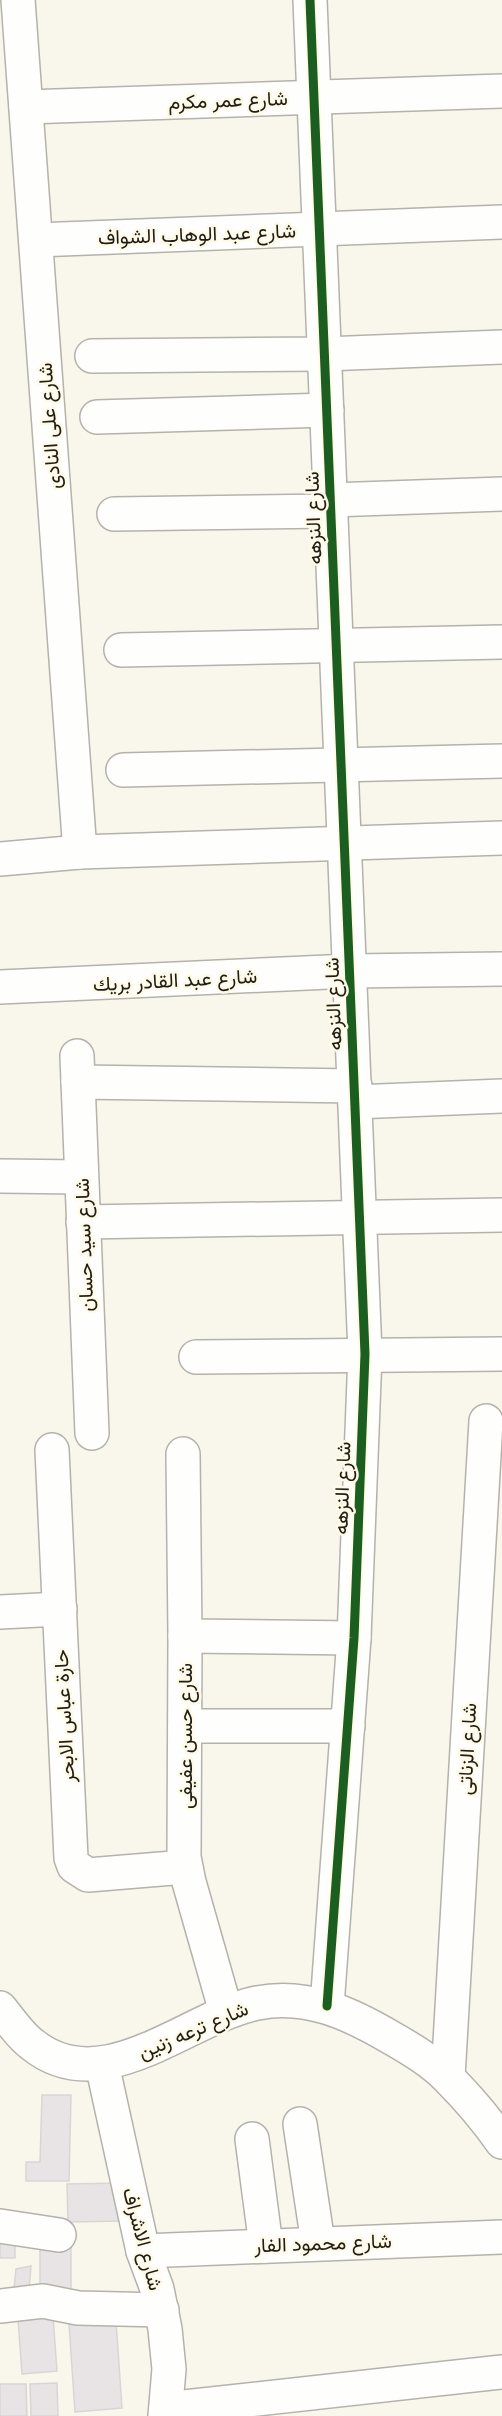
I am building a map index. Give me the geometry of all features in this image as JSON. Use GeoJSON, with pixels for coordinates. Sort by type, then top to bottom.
{"type":"FeatureCollection","features":[{"type":"Feature","properties":{"kind":"street","name":"شارع على النادى"},"geometry":{"type":"LineString","coordinates":[[18,0],[80,852]]}},
{"type":"Feature","properties":{"kind":"street","name":"شارع النزهه"},"geometry":{"type":"LineString","coordinates":[[310,0],[365,1354],[354,1638],[327,2006]]}},
{"type":"Feature","properties":{"kind":"street","name":"شارع عمر مكرم"},"geometry":{"type":"LineString","coordinates":[[26,107],[502,91]]}},
{"type":"Feature","properties":{"kind":"street","name":"شارع عبد الوهاب الشواف"},"geometry":{"type":"LineString","coordinates":[[36,240],[502,222]]}},
{"type":"Feature","properties":{"kind":"street"},"geometry":{"type":"LineString","coordinates":[[92,356],[325,354],[502,347]]}},
{"type":"Feature","properties":{"kind":"street"},"geometry":{"type":"LineString","coordinates":[[97,417],[327,410]]}},
{"type":"Feature","properties":{"kind":"street"},"geometry":{"type":"LineString","coordinates":[[114,514],[331,505],[502,494]]}},
{"type":"Feature","properties":{"kind":"street"},"geometry":{"type":"LineString","coordinates":[[121,650],[502,642]]}},
{"type":"Feature","properties":{"kind":"street"},"geometry":{"type":"LineString","coordinates":[[123,770],[502,761]]}},
{"type":"Feature","properties":{"kind":"street"},"geometry":{"type":"LineString","coordinates":[[0,859],[80,852],[502,838]]}},
{"type":"Feature","properties":{"kind":"street","name":"شارع عبد القادر بريك"},"geometry":{"type":"LineString","coordinates":[[0,987],[350,971],[502,969]]}},
{"type":"Feature","properties":{"kind":"street","name":"شارع سيد حسان"},"geometry":{"type":"LineString","coordinates":[[92,1433],[78,1069],[355,1094]]}},
{"type":"Feature","properties":{"kind":"street"},"geometry":{"type":"LineString","coordinates":[[355,1094],[502,1096]]}},
{"type":"Feature","properties":{"kind":"street"},"geometry":{"type":"LineString","coordinates":[[0,1176],[81,1177]]}},
{"type":"Feature","properties":{"kind":"street"},"geometry":{"type":"LineString","coordinates":[[83,1222],[502,1215]]}},
{"type":"Feature","properties":{"kind":"street"},"geometry":{"type":"LineString","coordinates":[[196,1357],[502,1354]]}},
{"type":"Feature","properties":{"kind":"street","name":"شارع الزناتى"},"geometry":{"type":"LineString","coordinates":[[448,2077],[486,1421]]}},
{"type":"Feature","properties":{"kind":"street","name":"حارة عباس الابحر"},"geometry":{"type":"LineString","coordinates":[[52,1450],[71,1858],[74,1866],[88,1875],[185,1868]]}},
{"type":"Feature","properties":{"kind":"street","name":"شارع حسن عفيفى"},"geometry":{"type":"LineString","coordinates":[[183,1454],[185,1868],[225,2012]]}},
{"type":"Feature","properties":{"kind":"street"},"geometry":{"type":"LineString","coordinates":[[0,1612],[60,1609]]}},
{"type":"Feature","properties":{"kind":"street"},"geometry":{"type":"LineString","coordinates":[[185,1636],[354,1638]]}},
{"type":"Feature","properties":{"kind":"street"},"geometry":{"type":"LineString","coordinates":[[185,1725],[348,1726]]}},
{"type":"Feature","properties":{"kind":"street","name":"شارع ترعه زنين"},"geometry":{"type":"LineString","coordinates":[[0,2008],[32,2045],[48,2054],[83,2064],[102,2064],[137,2054],[225,2012],[259,2003],[293,2001],[327,2006],[350,2014],[411,2049],[448,2077],[483,2115],[502,2142]]}},
{"type":"Feature","properties":{"kind":"street","name":"شارع الاشراف"},"geometry":{"type":"LineString","coordinates":[[102,2064],[144,2251],[162,2310],[169,2369],[165,2412]]}},
{"type":"Feature","properties":{"kind":"street"},"geometry":{"type":"LineString","coordinates":[[300,2124],[307,2158],[318,2243]]}},
{"type":"Feature","properties":{"kind":"street"},"geometry":{"type":"LineString","coordinates":[[252,2139],[266,2246]]}},
{"type":"Feature","properties":{"kind":"street"},"geometry":{"type":"LineString","coordinates":[[0,2226],[59,2235]]}},
{"type":"Feature","properties":{"kind":"street","name":"شارع محمود الفار"},"geometry":{"type":"LineString","coordinates":[[144,2251],[502,2237]]}},
{"type":"Feature","properties":{"kind":"street"},"geometry":{"type":"LineString","coordinates":[[0,2306],[43,2301],[78,2308],[162,2310]]}},
{"type":"Feature","properties":{"kind":"street"},"geometry":{"type":"LineString","coordinates":[[165,2412],[502,2372]]}},
{"type":"Feature","properties":{"kind":"building"},"geometry":{"type":"Polygon","coordinates":[[[42,2095],[71,2095],[69,2181],[26,2181],[26,2162],[40,2162],[42,2095]]]}},
{"type":"Feature","properties":{"kind":"building"},"geometry":{"type":"Polygon","coordinates":[[[121,2183],[122,2221],[68,2222],[67,2184],[121,2183]]]}},
{"type":"Feature","properties":{"kind":"building"},"geometry":{"type":"Polygon","coordinates":[[[0,2231],[15,2231],[15,2258],[0,2258],[0,2231]]]}},
{"type":"Feature","properties":{"kind":"building"},"geometry":{"type":"Polygon","coordinates":[[[40,2242],[71,2242],[71,2296],[40,2296],[40,2242]]]}},
{"type":"Feature","properties":{"kind":"building"},"geometry":{"type":"Polygon","coordinates":[[[31,2266],[29,2290],[14,2289],[16,2269],[31,2266]]]}},
{"type":"Feature","properties":{"kind":"building"},"geometry":{"type":"Polygon","coordinates":[[[53,2316],[57,2371],[22,2374],[18,2319],[53,2316]]]}},
{"type":"Feature","properties":{"kind":"building"},"geometry":{"type":"Polygon","coordinates":[[[116,2321],[122,2408],[75,2412],[69,2324],[116,2321]]]}},
{"type":"Feature","properties":{"kind":"building"},"geometry":{"type":"Polygon","coordinates":[[[57,2383],[58,2416],[31,2416],[30,2384],[57,2383]]]}},
{"type":"Feature","properties":{"kind":"building"},"geometry":{"type":"Polygon","coordinates":[[[0,2384],[26,2384],[27,2416],[0,2416],[0,2384]]]}},
{"type":"Feature","properties":{"kind":"cycle path"},"geometry":{"type":"LineString","coordinates":[[310,0],[365,1354],[354,1638],[327,2006]]}}]}
